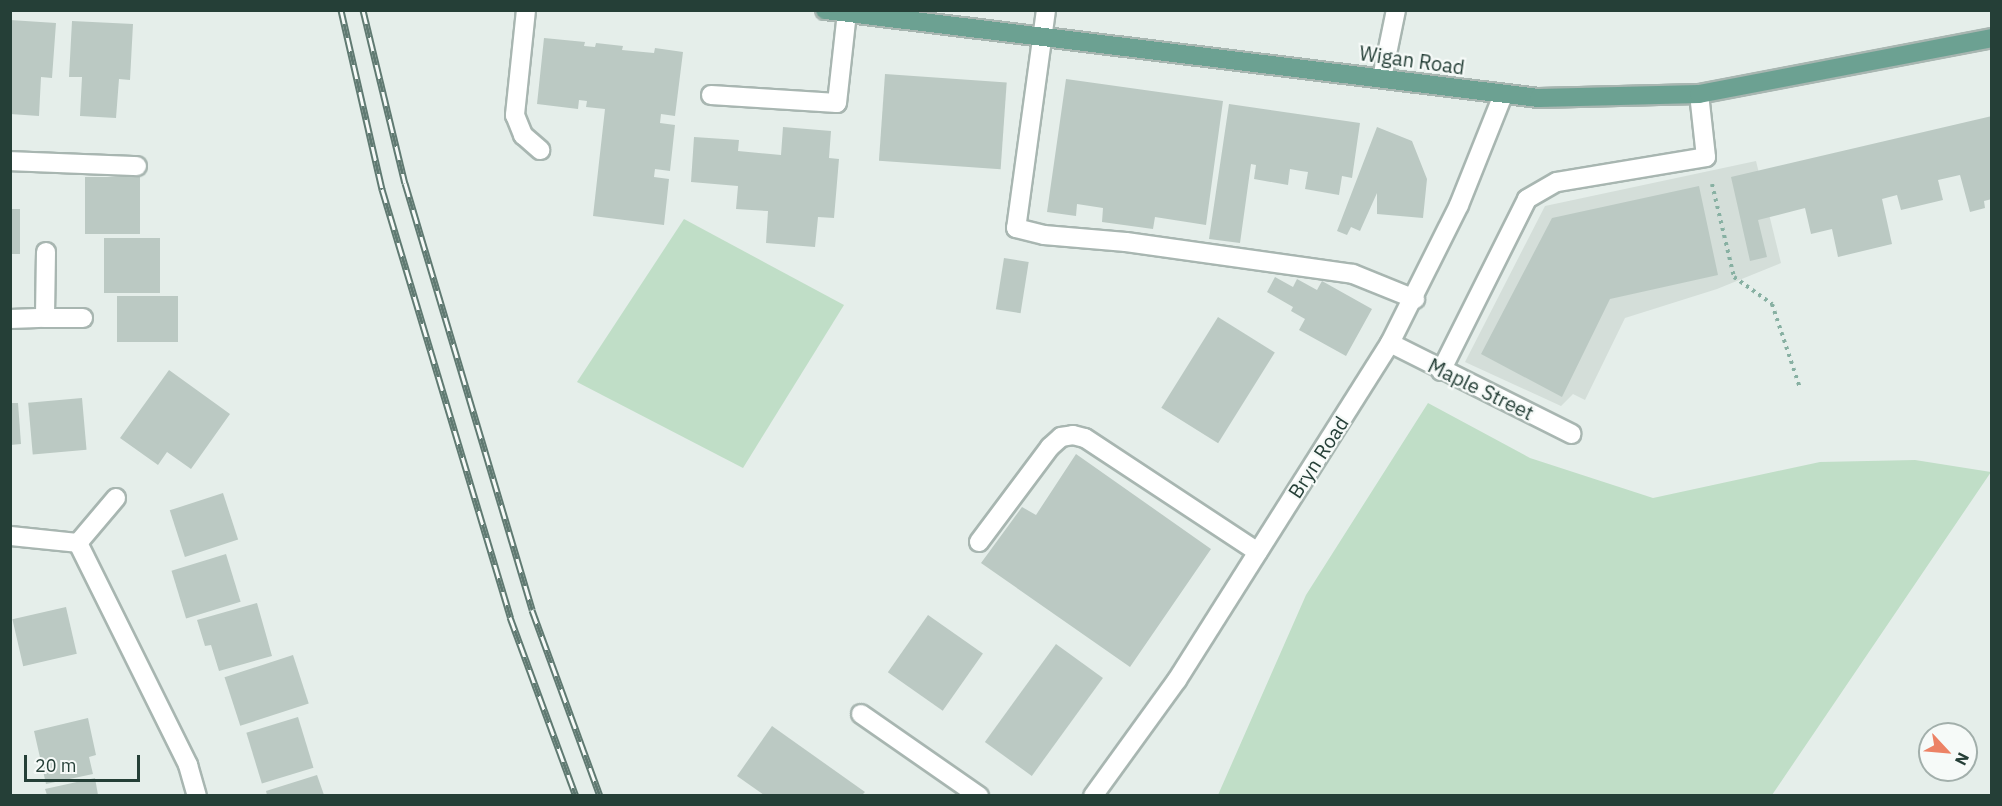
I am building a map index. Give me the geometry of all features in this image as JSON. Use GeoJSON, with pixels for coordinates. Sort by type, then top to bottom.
{"type":"FeatureCollection","features":[{"type":"Feature","properties":{"kind":"main road"},"geometry":{"type":"LineString","coordinates":[[526,10],[515,115],[523,135],[540,150]]}},
{"type":"Feature","properties":{"kind":"main road","name":"Wigan Road"},"geometry":{"type":"LineString","coordinates":[[825,10],[1042,35],[1503,95],[1557,98],[1699,94],[1992,38]]}},
{"type":"Feature","properties":{"kind":"main road"},"geometry":{"type":"LineString","coordinates":[[1046,10],[1009,227],[1044,235],[1126,242],[1353,274],[1414,299]]}},
{"type":"Feature","properties":{"kind":"main road"},"geometry":{"type":"LineString","coordinates":[[1382,78],[1396,10]]}},
{"type":"Feature","properties":{"kind":"main road"},"geometry":{"type":"LineString","coordinates":[[711,95],[837,103],[847,13]]}},
{"type":"Feature","properties":{"kind":"main road"},"geometry":{"type":"LineString","coordinates":[[1441,370],[1527,199],[1557,182],[1706,157],[1699,94]]}},
{"type":"Feature","properties":{"kind":"main road","name":"Bryn Road"},"geometry":{"type":"LineString","coordinates":[[1093,795],[1177,680],[1390,343],[1414,299],[1464,194],[1503,95]]}},
{"type":"Feature","properties":{"kind":"main road"},"geometry":{"type":"LineString","coordinates":[[10,160],[137,166]]}},
{"type":"Feature","properties":{"kind":"main road"},"geometry":{"type":"LineString","coordinates":[[45,318],[46,252]]}},
{"type":"Feature","properties":{"kind":"main road"},"geometry":{"type":"LineString","coordinates":[[10,319],[83,318]]}},
{"type":"Feature","properties":{"kind":"main road","name":"Maple Street"},"geometry":{"type":"LineString","coordinates":[[1390,343],[1572,434]]}},
{"type":"Feature","properties":{"kind":"main road"},"geometry":{"type":"LineString","coordinates":[[980,542],[1050,447],[1061,437],[1073,435],[1085,438],[1258,552]]}},
{"type":"Feature","properties":{"kind":"main road"},"geometry":{"type":"LineString","coordinates":[[78,543],[116,498]]}},
{"type":"Feature","properties":{"kind":"main road"},"geometry":{"type":"LineString","coordinates":[[10,536],[78,543]]}},
{"type":"Feature","properties":{"kind":"main road"},"geometry":{"type":"LineString","coordinates":[[78,543],[188,765],[197,795]]}},
{"type":"Feature","properties":{"kind":"main road"},"geometry":{"type":"LineString","coordinates":[[861,714],[979,795]]}},
{"type":"Feature","properties":{"kind":"path"},"geometry":{"type":"LineString","coordinates":[[1706,157],[1734,277],[1772,304],[1800,388]]}},
{"type":"Feature","properties":{"kind":"shaded area"},"geometry":{"type":"Polygon","coordinates":[[[1756,161],[1781,263],[1717,289],[1625,318],[1585,400],[1573,394],[1561,406],[1465,362],[1545,206],[1756,161]]]}},
{"type":"Feature","properties":{"kind":"green space"},"geometry":{"type":"Polygon","coordinates":[[[684,219],[844,305],[743,468],[577,382],[684,219]]]}},
{"type":"Feature","properties":{"kind":"green space"},"geometry":{"type":"Polygon","coordinates":[[[1428,403],[1530,458],[1653,498],[1820,462],[1915,460],[1991,472],[1772,795],[1218,795],[1306,595],[1428,403]]]}},
{"type":"Feature","properties":{"kind":"building"},"geometry":{"type":"Polygon","coordinates":[[[10,20],[56,23],[52,78],[41,77],[39,116],[10,114],[10,20]]]}},
{"type":"Feature","properties":{"kind":"building"},"geometry":{"type":"Polygon","coordinates":[[[72,21],[133,24],[130,80],[119,79],[116,118],[80,116],[82,77],[69,77],[72,21]]]}},
{"type":"Feature","properties":{"kind":"building"},"geometry":{"type":"Polygon","coordinates":[[[544,38],[585,42],[584,46],[595,47],[596,43],[623,46],[622,50],[654,53],[655,48],[683,52],[675,116],[661,114],[660,123],[675,125],[670,171],[655,169],[654,177],[669,179],[664,225],[593,216],[605,109],[586,107],[587,101],[579,100],[578,109],[537,104],[544,38]]]}},
{"type":"Feature","properties":{"kind":"building"},"geometry":{"type":"Polygon","coordinates":[[[885,74],[1007,83],[1001,169],[879,161],[885,74]]]}},
{"type":"Feature","properties":{"kind":"building"},"geometry":{"type":"Polygon","coordinates":[[[1066,79],[1223,101],[1206,225],[1155,217],[1153,229],[1102,222],[1103,208],[1077,204],[1076,216],[1047,212],[1066,79]]]}},
{"type":"Feature","properties":{"kind":"building"},"geometry":{"type":"Polygon","coordinates":[[[1229,104],[1360,123],[1352,178],[1342,176],[1339,195],[1305,189],[1308,172],[1290,169],[1288,185],[1254,179],[1256,165],[1251,164],[1240,243],[1209,239],[1229,104]]]}},
{"type":"Feature","properties":{"kind":"building"},"geometry":{"type":"Polygon","coordinates":[[[1992,116],[1992,199],[1984,201],[1985,208],[1970,212],[1960,175],[1938,180],[1943,200],[1901,210],[1897,195],[1882,199],[1892,244],[1838,257],[1832,229],[1811,234],[1805,208],[1758,220],[1767,257],[1750,261],[1731,177],[1992,116]]]}},
{"type":"Feature","properties":{"kind":"building"},"geometry":{"type":"Polygon","coordinates":[[[783,127],[831,131],[829,158],[839,159],[834,218],[818,217],[815,247],[766,243],[768,211],[736,209],[738,186],[691,182],[694,137],[739,140],[738,151],[781,155],[783,127]]]}},
{"type":"Feature","properties":{"kind":"building"},"geometry":{"type":"Polygon","coordinates":[[[1377,127],[1412,141],[1427,179],[1423,218],[1377,214],[1377,193],[1360,231],[1351,227],[1347,235],[1337,231],[1377,127]]]}},
{"type":"Feature","properties":{"kind":"building"},"geometry":{"type":"Polygon","coordinates":[[[85,177],[140,177],[140,234],[85,234],[85,177]]]}},
{"type":"Feature","properties":{"kind":"building"},"geometry":{"type":"Polygon","coordinates":[[[1699,186],[1718,275],[1610,299],[1562,397],[1481,354],[1552,218],[1699,186]]]}},
{"type":"Feature","properties":{"kind":"building"},"geometry":{"type":"Polygon","coordinates":[[[10,209],[20,209],[20,254],[10,254],[10,209]]]}},
{"type":"Feature","properties":{"kind":"building"},"geometry":{"type":"Polygon","coordinates":[[[104,238],[160,238],[160,293],[104,293],[104,238]]]}},
{"type":"Feature","properties":{"kind":"building"},"geometry":{"type":"Polygon","coordinates":[[[1004,258],[1029,262],[1021,313],[996,309],[1004,258]]]}},
{"type":"Feature","properties":{"kind":"building"},"geometry":{"type":"Polygon","coordinates":[[[1275,277],[1293,287],[1297,279],[1317,290],[1322,281],[1372,309],[1346,356],[1299,330],[1305,319],[1291,311],[1293,307],[1267,292],[1275,277]]]}},
{"type":"Feature","properties":{"kind":"building"},"geometry":{"type":"Polygon","coordinates":[[[117,296],[178,296],[178,342],[117,342],[117,296]]]}},
{"type":"Feature","properties":{"kind":"building"},"geometry":{"type":"Polygon","coordinates":[[[1218,317],[1275,353],[1218,443],[1161,408],[1218,317]]]}},
{"type":"Feature","properties":{"kind":"building"},"geometry":{"type":"Polygon","coordinates":[[[169,370],[230,414],[191,469],[167,452],[158,465],[120,438],[169,370]]]}},
{"type":"Feature","properties":{"kind":"building"},"geometry":{"type":"Polygon","coordinates":[[[82,398],[87,450],[33,455],[28,403],[82,398]]]}},
{"type":"Feature","properties":{"kind":"building"},"geometry":{"type":"Polygon","coordinates":[[[10,403],[18,403],[21,444],[10,445],[10,403]]]}},
{"type":"Feature","properties":{"kind":"building"},"geometry":{"type":"Polygon","coordinates":[[[1076,454],[1211,549],[1130,667],[981,563],[1022,507],[1036,515],[1076,454]]]}},
{"type":"Feature","properties":{"kind":"building"},"geometry":{"type":"Polygon","coordinates":[[[223,493],[238,540],[185,557],[170,510],[223,493]]]}},
{"type":"Feature","properties":{"kind":"building"},"geometry":{"type":"Polygon","coordinates":[[[226,554],[241,602],[186,618],[171,571],[226,554]]]}},
{"type":"Feature","properties":{"kind":"building"},"geometry":{"type":"Polygon","coordinates":[[[257,603],[272,656],[219,671],[211,645],[205,646],[197,620],[257,603]]]}},
{"type":"Feature","properties":{"kind":"building"},"geometry":{"type":"Polygon","coordinates":[[[66,607],[77,654],[23,666],[12,619],[66,607]]]}},
{"type":"Feature","properties":{"kind":"building"},"geometry":{"type":"Polygon","coordinates":[[[928,615],[983,653],[943,711],[888,672],[928,615]]]}},
{"type":"Feature","properties":{"kind":"building"},"geometry":{"type":"Polygon","coordinates":[[[1056,644],[1103,678],[1032,776],[985,742],[1056,644]]]}},
{"type":"Feature","properties":{"kind":"building"},"geometry":{"type":"Polygon","coordinates":[[[293,655],[309,704],[240,726],[225,677],[293,655]]]}},
{"type":"Feature","properties":{"kind":"building"},"geometry":{"type":"Polygon","coordinates":[[[298,717],[313,768],[262,783],[246,733],[298,717]]]}},
{"type":"Feature","properties":{"kind":"building"},"geometry":{"type":"Polygon","coordinates":[[[88,718],[96,755],[89,757],[93,774],[46,784],[34,731],[88,718]]]}},
{"type":"Feature","properties":{"kind":"building"},"geometry":{"type":"Polygon","coordinates":[[[772,726],[865,792],[862,795],[764,795],[737,776],[772,726]]]}},
{"type":"Feature","properties":{"kind":"building"},"geometry":{"type":"Polygon","coordinates":[[[317,775],[324,795],[267,795],[266,791],[317,775]]]}},
{"type":"Feature","properties":{"kind":"building"},"geometry":{"type":"Polygon","coordinates":[[[95,778],[98,795],[47,795],[45,789],[95,778]]]}},
{"type":"Feature","properties":{"kind":"railway"},"geometry":{"type":"LineString","coordinates":[[341,10],[382,189],[510,617],[576,796]]}},
{"type":"Feature","properties":{"kind":"railway"},"geometry":{"type":"LineString","coordinates":[[363,10],[405,183],[532,610],[600,796]]}}]}
